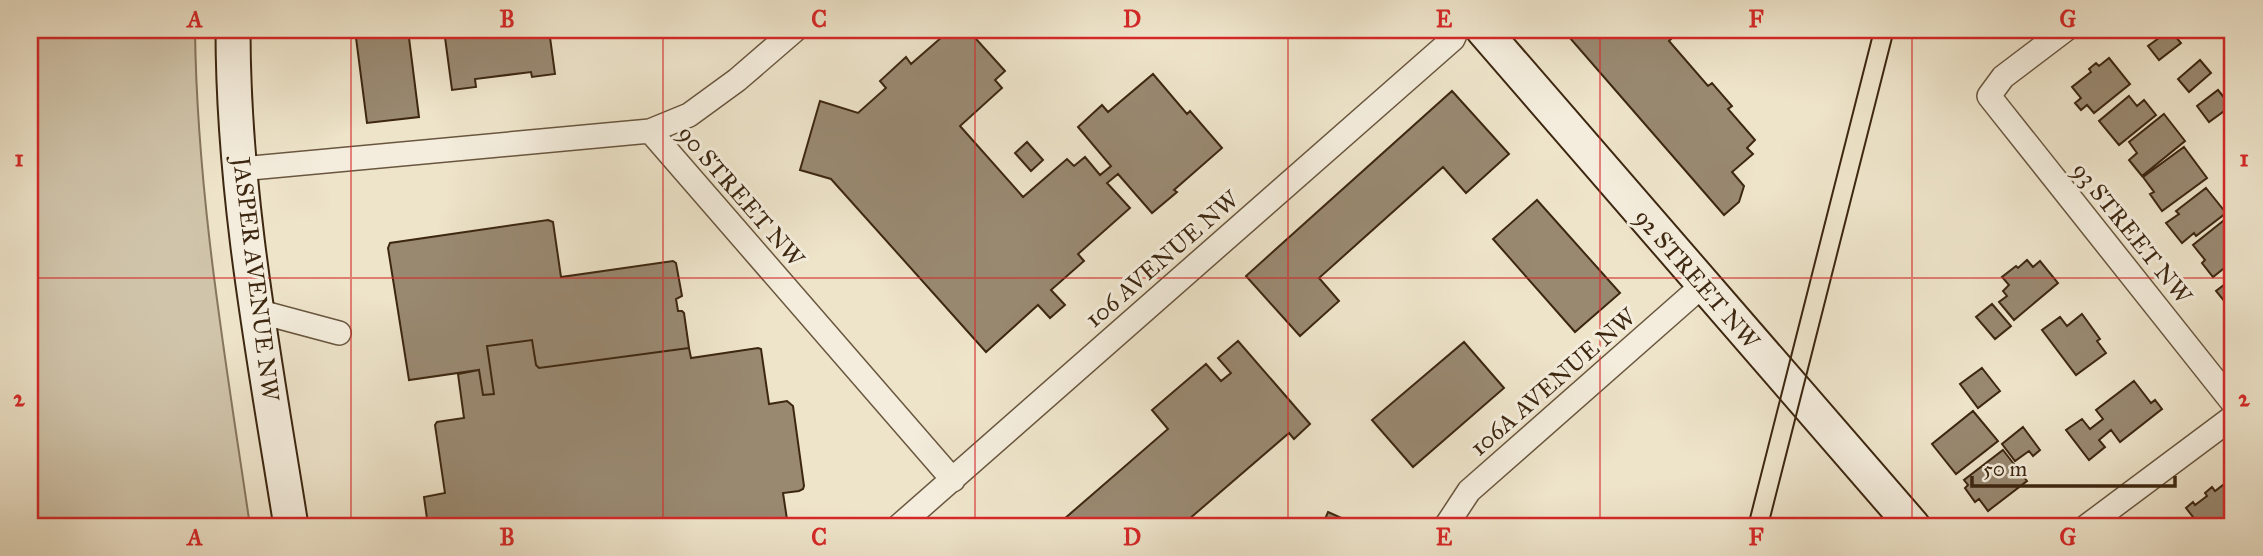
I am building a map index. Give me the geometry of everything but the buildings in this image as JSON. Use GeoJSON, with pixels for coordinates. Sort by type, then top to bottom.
{"type":"FeatureCollection","features":[{"type":"Feature","properties":{"kind":"street","name":"JASPER AVENUE NW"},"geometry":{"type":"LineString","coordinates":[[233,30],[240,169],[257,311],[291,526]]}},
{"type":"Feature","properties":{"kind":"street"},"geometry":{"type":"LineString","coordinates":[[650,131],[689,115],[737,80],[794,30]]}},
{"type":"Feature","properties":{"kind":"street","name":"106 AVENUE NW"},"geometry":{"type":"LineString","coordinates":[[899,526],[1453,39],[1457,30]]}},
{"type":"Feature","properties":{"kind":"street","name":"92 STREET NW"},"geometry":{"type":"LineString","coordinates":[[1483,30],[1913,526]]}},
{"type":"Feature","properties":{"kind":"street","name":"93 STREET NW"},"geometry":{"type":"LineString","coordinates":[[2065,30],[2003,78],[1989,96],[2233,403]]}},
{"type":"Feature","properties":{"kind":"street","name":"90 STREET NW"},"geometry":{"type":"LineString","coordinates":[[240,169],[650,131],[953,480]]}},
{"type":"Feature","properties":{"kind":"street","name":"106A AVENUE NW"},"geometry":{"type":"LineString","coordinates":[[1446,526],[1469,491],[1703,285]]}},
{"type":"Feature","properties":{"kind":"street"},"geometry":{"type":"LineString","coordinates":[[257,311],[339,333]]}},
{"type":"Feature","properties":{"kind":"street"},"geometry":{"type":"LineString","coordinates":[[2087,526],[2233,417]]}},
{"type":"Feature","properties":{"kind":"shaded area"},"geometry":{"type":"Polygon","coordinates":[[[30,30],[195,30],[207,217],[250,526],[30,526],[30,30]]]}},
{"type":"Feature","properties":{"kind":"tram line"},"geometry":{"type":"LineString","coordinates":[[1748,526],[1874,30]]}},
{"type":"Feature","properties":{"kind":"tram line"},"geometry":{"type":"LineString","coordinates":[[1768,526],[1894,30]]}}]}
